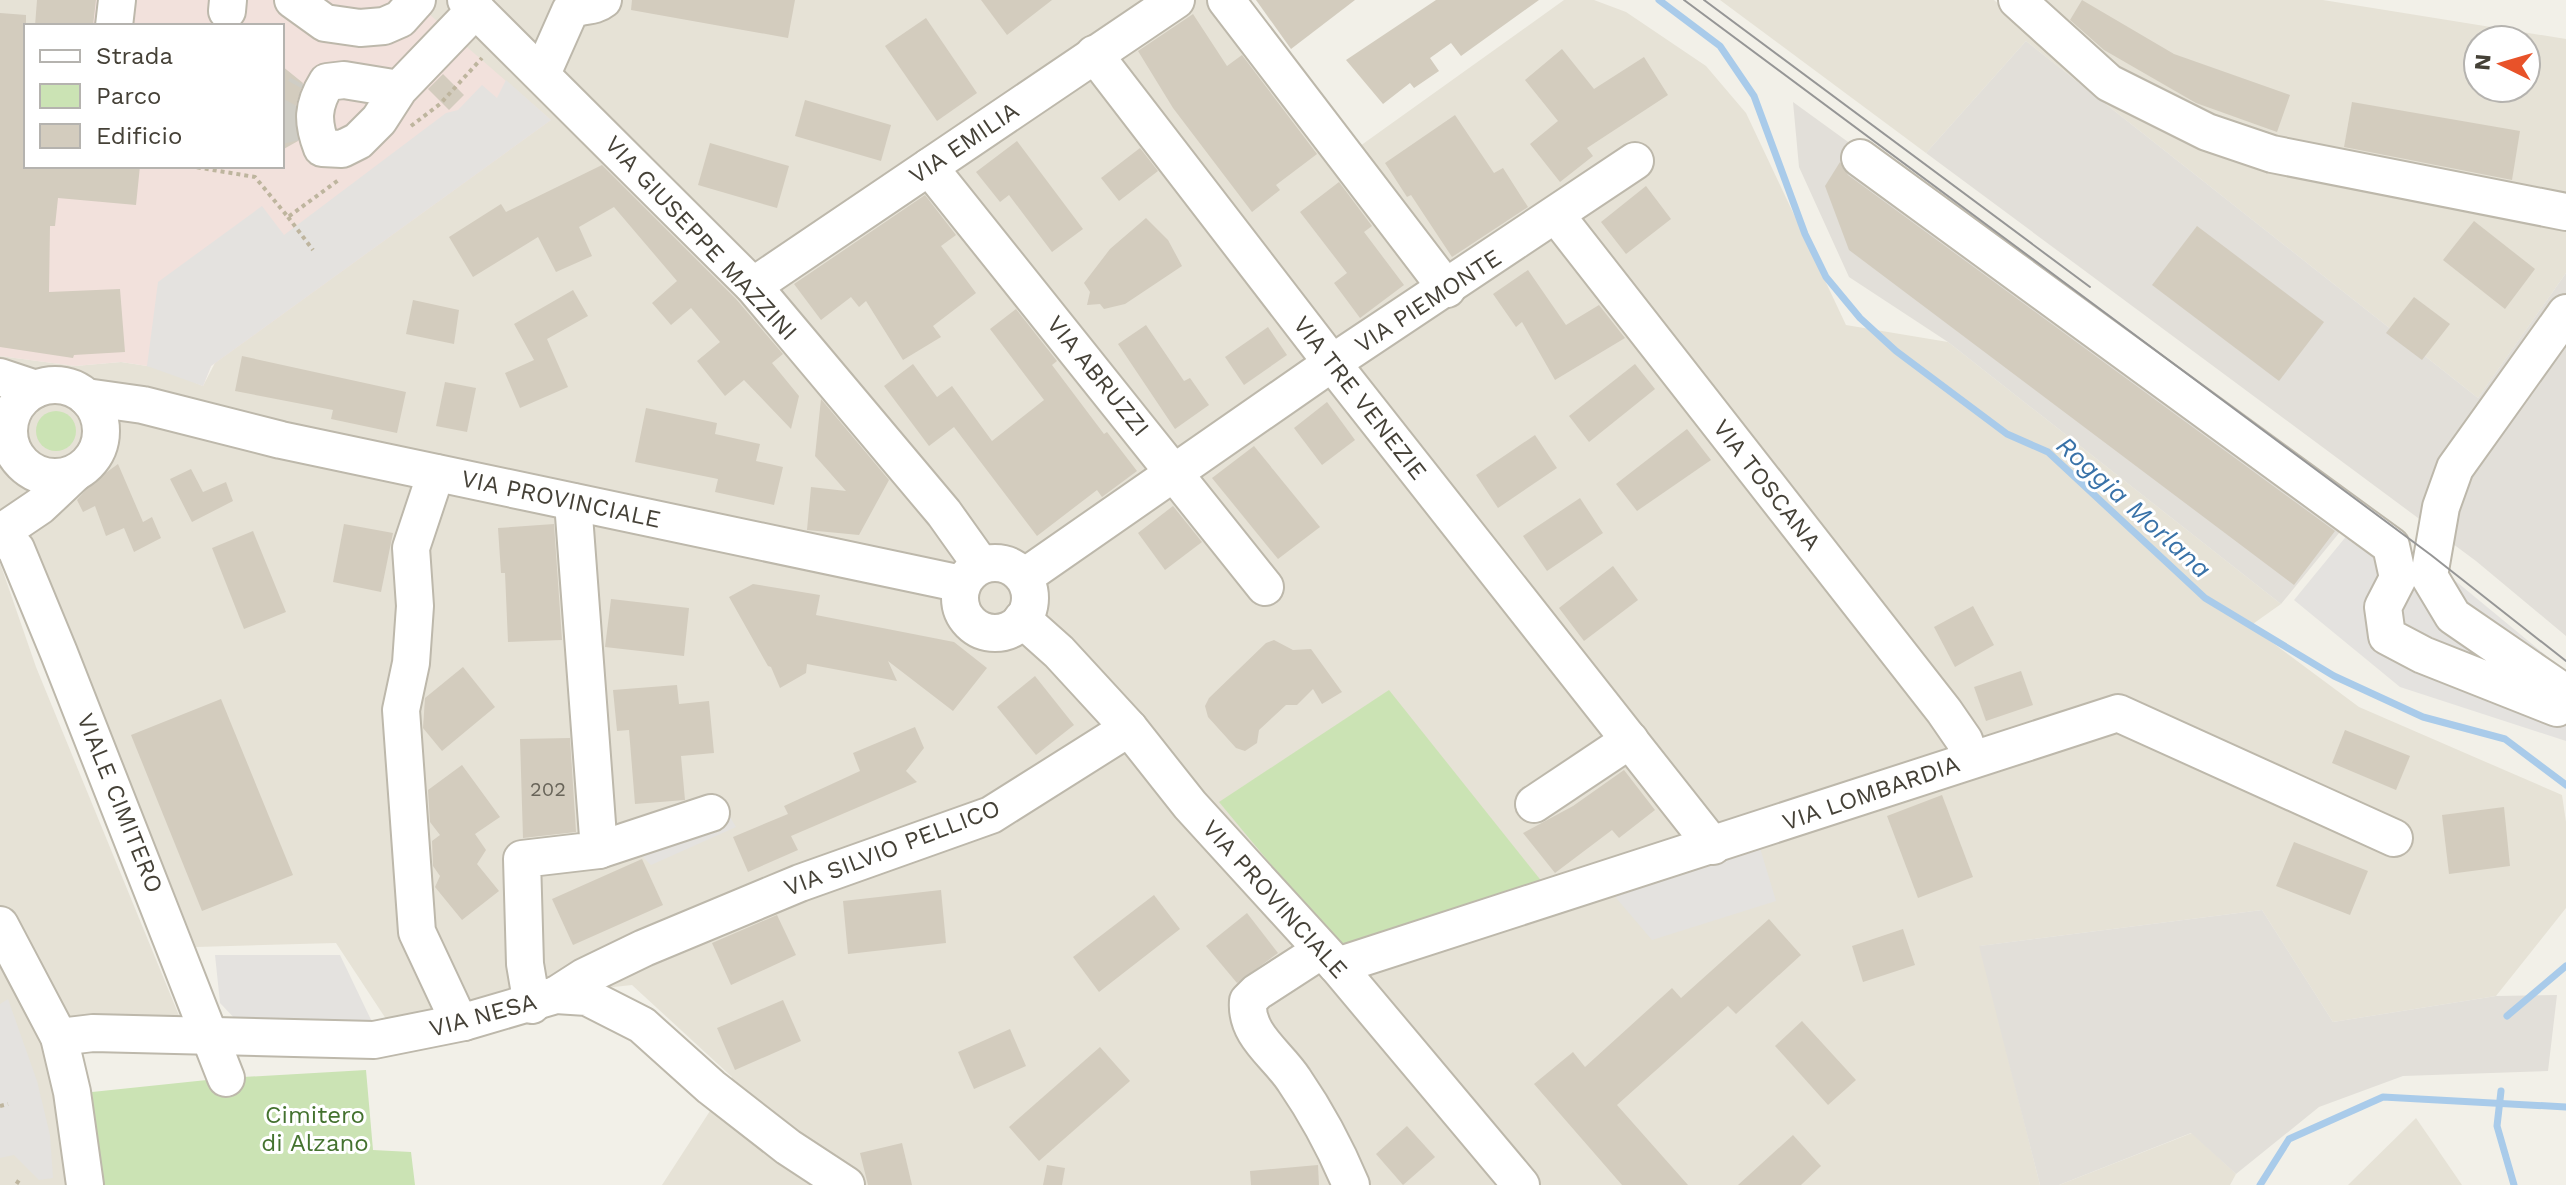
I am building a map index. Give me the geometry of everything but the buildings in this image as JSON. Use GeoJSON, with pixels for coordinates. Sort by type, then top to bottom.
{"type":"FeatureCollection","features":[{"type":"Feature","properties":{"kind":"street"},"geometry":{"type":"LineString","coordinates":[[114,24],[117,0]]}},
{"type":"Feature","properties":{"kind":"street"},"geometry":{"type":"LineString","coordinates":[[293,0],[325,23],[360,28],[384,26],[400,19],[417,0]]}},
{"type":"Feature","properties":{"kind":"street","name":"VIA EMILIA"},"geometry":{"type":"LineString","coordinates":[[753,286],[1176,0]]}},
{"type":"Feature","properties":{"kind":"street"},"geometry":{"type":"LineString","coordinates":[[1226,0],[1447,289]]}},
{"type":"Feature","properties":{"kind":"street"},"geometry":{"type":"LineString","coordinates":[[2017,0],[2109,83],[2207,132],[2272,154],[2566,212]]}},
{"type":"Feature","properties":{"kind":"street"},"geometry":{"type":"LineString","coordinates":[[531,63],[555,15],[578,2]]}},
{"type":"Feature","properties":{"kind":"street"},"geometry":{"type":"LineString","coordinates":[[399,89],[344,80],[316,84],[311,144],[342,149],[358,141],[379,120],[399,89],[471,4]]}},
{"type":"Feature","properties":{"kind":"street","name":"VIA GIUSEPPE MAZZINI"},"geometry":{"type":"LineString","coordinates":[[471,4],[753,286],[944,513],[971,574]]}},
{"type":"Feature","properties":{"kind":"street","name":"VIA TRE VENEZIE"},"geometry":{"type":"LineString","coordinates":[[1094,54],[1332,363],[1713,846]]}},
{"type":"Feature","properties":{"kind":"street"},"geometry":{"type":"LineString","coordinates":[[1860,158],[2391,546],[2398,578],[2383,607],[2387,636],[2423,655],[2557,708],[2565,693],[2453,616],[2429,576],[2441,507],[2455,468],[2566,313]]}},
{"type":"Feature","properties":{"kind":"street","name":"VIA PIEMONTE"},"geometry":{"type":"LineString","coordinates":[[1024,577],[1332,363],[1635,161]]}},
{"type":"Feature","properties":{"kind":"street","name":"VIA ABRUZZI"},"geometry":{"type":"LineString","coordinates":[[929,167],[1177,473],[1265,587]]}},
{"type":"Feature","properties":{"kind":"street","name":"VIA TOSCANA"},"geometry":{"type":"LineString","coordinates":[[1556,215],[1944,711],[1964,740],[1971,759]]}},
{"type":"Feature","properties":{"kind":"street"},"geometry":{"type":"LineString","coordinates":[[0,377],[36,389],[62,385],[86,397],[94,406],[101,428],[86,462],[62,477],[38,475],[18,460]]}},
{"type":"Feature","properties":{"kind":"street"},"geometry":{"type":"LineString","coordinates":[[2,533],[13,519],[22,490],[18,460],[10,441],[5,412],[36,389]]}},
{"type":"Feature","properties":{"kind":"street","name":"VIA PROVINCIALE"},"geometry":{"type":"LineString","coordinates":[[86,397],[143,405],[161,412],[573,502],[971,574]]}},
{"type":"Feature","properties":{"kind":"street"},"geometry":{"type":"LineString","coordinates":[[2,533],[40,506],[114,434],[161,412]]}},
{"type":"Feature","properties":{"kind":"street"},"geometry":{"type":"LineString","coordinates":[[436,473],[411,548],[415,606],[412,649],[401,710],[417,932],[454,1011],[464,1022]]}},
{"type":"Feature","properties":{"kind":"street"},"geometry":{"type":"LineString","coordinates":[[573,502],[599,850]]}},
{"type":"Feature","properties":{"kind":"street","name":"VIALE CIMITERO"},"geometry":{"type":"LineString","coordinates":[[2,533],[16,549],[59,653],[226,1078]]}},
{"type":"Feature","properties":{"kind":"street"},"geometry":{"type":"LineString","coordinates":[[1004,563],[1024,577],[1030,600],[1022,619],[1013,629],[986,632],[964,618],[959,596],[971,574],[1004,563]]}},
{"type":"Feature","properties":{"kind":"street","name":"VIA PROVINCIALE"},"geometry":{"type":"LineString","coordinates":[[1022,619],[1059,652],[1129,728],[1190,805],[1329,958],[1521,1185]]}},
{"type":"Feature","properties":{"kind":"street","name":"VIA LOMBARDIA"},"geometry":{"type":"LineString","coordinates":[[1351,1185],[1341,1160],[1294,1079],[1257,1036],[1247,1015],[1248,1001],[1257,992],[1329,958],[1713,846],[2118,713],[2394,838]]}},
{"type":"Feature","properties":{"kind":"street","name":"VIA SILVIO PELLICO"},"geometry":{"type":"LineString","coordinates":[[544,1000],[644,948],[800,883],[991,815],[1129,728]]}},
{"type":"Feature","properties":{"kind":"street"},"geometry":{"type":"LineString","coordinates":[[1534,804],[1630,740]]}},
{"type":"Feature","properties":{"kind":"street"},"geometry":{"type":"LineString","coordinates":[[544,1000],[525,964],[522,859],[599,850],[711,813]]}},
{"type":"Feature","properties":{"kind":"street"},"geometry":{"type":"LineString","coordinates":[[0,925],[9,962],[59,1037],[72,1092],[85,1185]]}},
{"type":"Feature","properties":{"kind":"street","name":"VIA SILVIO PELLICO"},"geometry":{"type":"LineString","coordinates":[[601,1002],[607,985],[644,948]]}},
{"type":"Feature","properties":{"kind":"street","name":"VIA NESA"},"geometry":{"type":"LineString","coordinates":[[59,1037],[93,1033],[374,1040],[464,1022],[544,1000],[601,1002],[642,1025],[711,1087],[788,1147],[846,1185]]}},
{"type":"Feature","properties":{"kind":"path"},"geometry":{"type":"LineString","coordinates":[[288,217],[313,250]]}},
{"type":"Feature","properties":{"kind":"path"},"geometry":{"type":"LineString","coordinates":[[0,1106],[8,1104]]}},
{"type":"Feature","properties":{"kind":"path"},"geometry":{"type":"LineString","coordinates":[[16,1181],[22,1185]]}},
{"type":"Feature","properties":{"kind":"shaded area"},"geometry":{"type":"Polygon","coordinates":[[[0,0],[64,0],[61,24],[24,24],[24,29],[0,61],[0,0]]]}},
{"type":"Feature","properties":{"kind":"shaded area"},"geometry":{"type":"Polygon","coordinates":[[[64,0],[403,0],[416,19],[429,14],[551,120],[211,366],[203,386],[160,368],[121,362],[75,366],[0,356],[0,61],[24,168],[284,168],[284,24],[61,24],[64,0]]]}},
{"type":"Feature","properties":{"kind":"shaded area"},"geometry":{"type":"Polygon","coordinates":[[[403,0],[1240,0],[1353,151],[1564,0],[1594,0],[1626,12],[1706,66],[1746,113],[1846,325],[1948,342],[2281,604],[2250,626],[2359,707],[2562,795],[2566,822],[2566,908],[2496,996],[2333,1022],[2262,910],[1980,946],[2040,1185],[662,1185],[732,1077],[632,985],[487,1001],[388,1022],[336,943],[196,947],[27,526],[0,556],[0,356],[75,366],[121,362],[160,368],[203,386],[403,0]]]}},
{"type":"Feature","properties":{"kind":"shaded area"},"geometry":{"type":"Polygon","coordinates":[[[1720,0],[1994,0],[2007,11],[2018,0],[2323,0],[2473,24],[2462,24],[2462,104],[2542,104],[2542,35],[2566,39],[2566,273],[2478,398],[2026,41],[1926,153],[1720,0]]]}},
{"type":"Feature","properties":{"kind":"shaded area"},"geometry":{"type":"Polygon","coordinates":[[[2026,41],[2478,398],[2566,273],[2566,636],[2476,561],[1926,153],[2026,41]]]}},
{"type":"Feature","properties":{"kind":"shaded area"},"geometry":{"type":"Polygon","coordinates":[[[506,80],[551,120],[211,366],[203,386],[147,366],[158,282],[262,206],[284,235],[446,113],[458,110],[482,85],[497,98],[506,80]]]}},
{"type":"Feature","properties":{"kind":"shaded area"},"geometry":{"type":"Polygon","coordinates":[[[1793,102],[2357,511],[2281,604],[1948,342],[1849,277],[1799,167],[1793,102]]]}},
{"type":"Feature","properties":{"kind":"shaded area"},"geometry":{"type":"Polygon","coordinates":[[[2353,528],[2386,553],[2441,569],[2566,672],[2566,741],[2400,687],[2294,600],[2353,528]]]}},
{"type":"Feature","properties":{"kind":"shaded area"},"geometry":{"type":"Polygon","coordinates":[[[0,563],[36,667],[180,1018],[68,1022],[72,1185],[0,1185],[0,563]]]}},
{"type":"Feature","properties":{"kind":"shaded area"},"geometry":{"type":"Polygon","coordinates":[[[723,805],[736,827],[651,865],[610,824],[723,805]]]}},
{"type":"Feature","properties":{"kind":"shaded area"},"geometry":{"type":"Polygon","coordinates":[[[1760,848],[1776,901],[1652,940],[1611,892],[1760,848]]]}},
{"type":"Feature","properties":{"kind":"shaded area"},"geometry":{"type":"Polygon","coordinates":[[[2262,910],[2333,1022],[2496,996],[2557,995],[2548,1071],[2403,1076],[2319,1107],[2236,1174],[2191,1133],[2059,1185],[2040,1185],[1979,946],[2262,910]]]}},
{"type":"Feature","properties":{"kind":"shaded area"},"geometry":{"type":"Polygon","coordinates":[[[215,955],[340,955],[374,1026],[239,1023],[220,1003],[215,955]]]}},
{"type":"Feature","properties":{"kind":"shaded area"},"geometry":{"type":"Polygon","coordinates":[[[8,999],[37,1081],[50,1135],[53,1178],[39,1180],[14,1155],[0,1158],[0,1004],[8,999]]]}},
{"type":"Feature","properties":{"kind":"shaded area"},"geometry":{"type":"Polygon","coordinates":[[[2416,1118],[2462,1185],[2348,1185],[2416,1118]]]}},
{"type":"Feature","properties":{"kind":"shaded area"},"geometry":{"type":"Polygon","coordinates":[[[2192,1133],[2236,1174],[2230,1185],[2059,1185],[2192,1133]]]}},
{"type":"Feature","properties":{"kind":"green space"},"geometry":{"type":"Polygon","coordinates":[[[56,411],[70,417],[76,431],[70,445],[56,451],[42,445],[36,431],[42,417],[56,411]]]}},
{"type":"Feature","properties":{"kind":"green space"},"geometry":{"type":"Polygon","coordinates":[[[1389,690],[1547,888],[1357,943],[1342,943],[1328,933],[1219,802],[1389,690]]]}},
{"type":"Feature","properties":{"kind":"green space","name":"Cimitero di Alzano"},"geometry":{"type":"Polygon","coordinates":[[[366,1070],[373,1150],[411,1152],[415,1185],[100,1185],[92,1092],[226,1078],[366,1070]]]}},
{"type":"Feature","properties":{"kind":"waterway","name":"Roggia Morlana"},"geometry":{"type":"LineString","coordinates":[[1659,0],[1720,46],[1754,96],[1805,234],[1826,277],[1860,318],[1896,351],[2007,434],[2048,452],[2205,598],[2334,676],[2423,717],[2505,739],[2566,785]]}},
{"type":"Feature","properties":{"kind":"waterway","name":"Roggia Morlana"},"geometry":{"type":"LineString","coordinates":[[2507,1016],[2566,966]]}},
{"type":"Feature","properties":{"kind":"waterway","name":"Roggia Morlana"},"geometry":{"type":"LineString","coordinates":[[2501,1091],[2497,1126],[2514,1185]]}},
{"type":"Feature","properties":{"kind":"waterway"},"geometry":{"type":"LineString","coordinates":[[2260,1185],[2289,1139],[2383,1097],[2566,1107]]}},
{"type":"Feature","properties":{"kind":"tunnel"},"geometry":{"type":"LineString","coordinates":[[300,140],[293,110],[306,86]]}},
{"type":"Feature","properties":{"kind":"tram line"},"geometry":{"type":"LineString","coordinates":[[1684,0],[2431,555],[2566,661]]}},
{"type":"Feature","properties":{"kind":"tram line"},"geometry":{"type":"LineString","coordinates":[[1704,0],[2090,287]]}}]}
